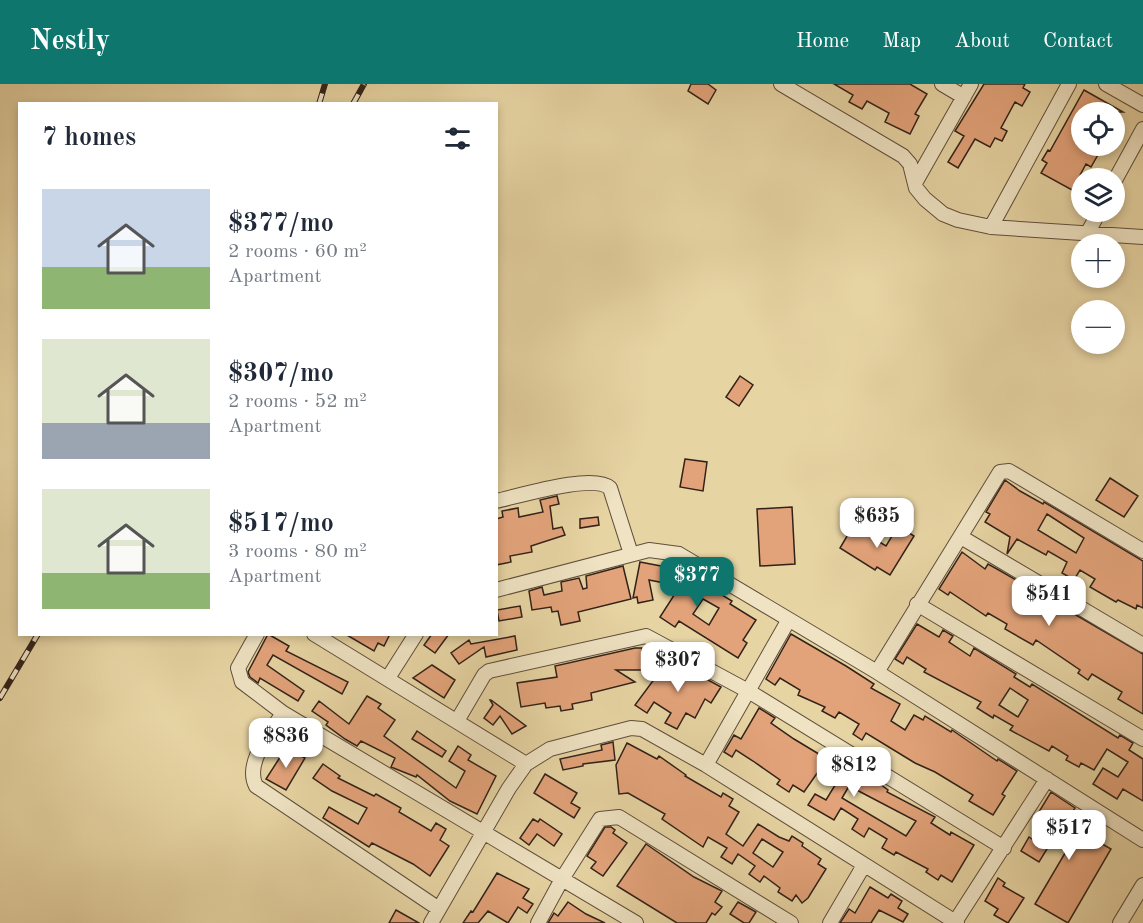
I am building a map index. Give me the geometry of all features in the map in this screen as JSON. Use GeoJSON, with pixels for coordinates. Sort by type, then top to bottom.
{"type":"FeatureCollection","features":[{"type":"Feature","properties":{"kind":"street"},"geometry":{"type":"LineString","coordinates":[[781,84],[903,156],[910,164],[915,183],[925,199],[943,214],[958,220],[991,227],[1087,234],[1094,222]]}},
{"type":"Feature","properties":{"kind":"street"},"geometry":{"type":"LineString","coordinates":[[942,84],[964,97]]}},
{"type":"Feature","properties":{"kind":"street"},"geometry":{"type":"LineString","coordinates":[[915,183],[971,84]]}},
{"type":"Feature","properties":{"kind":"street"},"geometry":{"type":"LineString","coordinates":[[991,227],[1069,84]]}},
{"type":"Feature","properties":{"kind":"street"},"geometry":{"type":"LineString","coordinates":[[1106,84],[1143,105]]}},
{"type":"Feature","properties":{"kind":"street"},"geometry":{"type":"LineString","coordinates":[[1122,168],[1143,129]]}},
{"type":"Feature","properties":{"kind":"street"},"geometry":{"type":"LineString","coordinates":[[1125,236],[1143,237]]}},
{"type":"Feature","properties":{"kind":"street"},"geometry":{"type":"LineString","coordinates":[[877,672],[998,473],[1006,471],[1143,551]]}},
{"type":"Feature","properties":{"kind":"street"},"geometry":{"type":"LineString","coordinates":[[498,501],[574,485],[594,482],[606,484],[610,488],[631,554]]}},
{"type":"Feature","properties":{"kind":"street"},"geometry":{"type":"LineString","coordinates":[[961,537],[1143,645]]}},
{"type":"Feature","properties":{"kind":"street"},"geometry":{"type":"LineString","coordinates":[[498,589],[631,554],[656,550],[679,554],[877,672],[1143,840]]}},
{"type":"Feature","properties":{"kind":"street"},"geometry":{"type":"LineString","coordinates":[[917,604],[1143,739]]}},
{"type":"Feature","properties":{"kind":"street"},"geometry":{"type":"LineString","coordinates":[[706,765],[750,692],[788,621]]}},
{"type":"Feature","properties":{"kind":"street"},"geometry":{"type":"LineString","coordinates":[[256,636],[238,668],[238,675],[242,682],[283,713],[632,922]]}},
{"type":"Feature","properties":{"kind":"street"},"geometry":{"type":"LineString","coordinates":[[317,636],[526,764]]}},
{"type":"Feature","properties":{"kind":"street"},"geometry":{"type":"LineString","coordinates":[[388,678],[415,636]]}},
{"type":"Feature","properties":{"kind":"street"},"geometry":{"type":"LineString","coordinates":[[457,721],[484,675],[489,671],[639,636],[650,637],[750,692],[1004,848]]}},
{"type":"Feature","properties":{"kind":"street"},"geometry":{"type":"LineString","coordinates":[[283,713],[267,738],[252,769],[256,786],[439,909]]}},
{"type":"Feature","properties":{"kind":"street"},"geometry":{"type":"LineString","coordinates":[[431,923],[509,788],[526,764],[550,749],[631,728],[642,729],[706,765],[956,922],[1047,779]]}},
{"type":"Feature","properties":{"kind":"street"},"geometry":{"type":"LineString","coordinates":[[538,923],[562,879],[600,819],[620,817],[791,923]]}},
{"type":"Feature","properties":{"kind":"street"},"geometry":{"type":"LineString","coordinates":[[830,923],[864,865]]}},
{"type":"Feature","properties":{"kind":"street"},"geometry":{"type":"LineString","coordinates":[[1120,923],[1143,885]]}},
{"type":"Feature","properties":{"kind":"building"},"geometry":{"type":"Polygon","coordinates":[[[691,84],[708,84],[716,90],[708,104],[688,91],[691,84]]]}},
{"type":"Feature","properties":{"kind":"building"},"geometry":{"type":"Polygon","coordinates":[[[834,84],[910,84],[927,94],[915,114],[919,116],[910,134],[885,122],[889,113],[867,101],[862,109],[849,102],[853,95],[834,84]]]}},
{"type":"Feature","properties":{"kind":"building"},"geometry":{"type":"Polygon","coordinates":[[[984,84],[1025,84],[1023,88],[1030,92],[1022,106],[1015,102],[1001,128],[1007,131],[1002,141],[995,138],[990,147],[975,139],[958,168],[948,162],[964,136],[955,131],[984,84]]]}},
{"type":"Feature","properties":{"kind":"building"},"geometry":{"type":"Polygon","coordinates":[[[1084,90],[1105,102],[1077,102],[1084,90]]]}},
{"type":"Feature","properties":{"kind":"building"},"geometry":{"type":"Polygon","coordinates":[[[1071,113],[1071,156],[1097,156],[1091,167],[1086,164],[1084,168],[1071,168],[1071,189],[1041,173],[1047,163],[1042,160],[1048,150],[1050,151],[1071,113]]]}},
{"type":"Feature","properties":{"kind":"building"},"geometry":{"type":"Polygon","coordinates":[[[740,376],[753,385],[739,406],[726,397],[740,376]]]}},
{"type":"Feature","properties":{"kind":"building"},"geometry":{"type":"Polygon","coordinates":[[[685,459],[707,462],[703,491],[680,487],[685,459]]]}},
{"type":"Feature","properties":{"kind":"building"},"geometry":{"type":"Polygon","coordinates":[[[1110,478],[1138,496],[1124,517],[1096,500],[1110,478]]]}},
{"type":"Feature","properties":{"kind":"building"},"geometry":{"type":"Polygon","coordinates":[[[1005,480],[1020,491],[1043,504],[1044,502],[1143,561],[1143,608],[1137,605],[1136,609],[1118,600],[1116,602],[1090,587],[1095,579],[1080,570],[1074,580],[1062,573],[1067,562],[1048,551],[1046,555],[1017,539],[1007,554],[1010,537],[985,522],[990,514],[986,512],[1005,480]],[[1047,514],[1038,530],[1076,553],[1084,538],[1047,514]]]}},
{"type":"Feature","properties":{"kind":"building"},"geometry":{"type":"Polygon","coordinates":[[[557,496],[559,504],[550,506],[553,529],[562,527],[565,535],[531,546],[532,552],[510,556],[511,562],[498,565],[498,518],[503,517],[502,511],[518,508],[519,517],[543,512],[540,500],[557,496]]]}},
{"type":"Feature","properties":{"kind":"building"},"geometry":{"type":"Polygon","coordinates":[[[792,507],[795,564],[760,566],[757,509],[792,507]]]}},
{"type":"Feature","properties":{"kind":"building"},"geometry":{"type":"Polygon","coordinates":[[[598,517],[599,525],[580,528],[580,519],[598,517]]]}},
{"type":"Feature","properties":{"kind":"building"},"geometry":{"type":"Polygon","coordinates":[[[853,526],[886,546],[898,526],[914,536],[890,575],[877,567],[875,570],[840,548],[853,526]]]}},
{"type":"Feature","properties":{"kind":"building"},"geometry":{"type":"Polygon","coordinates":[[[962,552],[985,569],[988,564],[1143,654],[1143,714],[1118,699],[1122,692],[1092,674],[1088,680],[1078,673],[1080,670],[1036,640],[1033,645],[1005,629],[1007,624],[988,613],[986,616],[950,592],[948,595],[939,589],[962,552]]]}},
{"type":"Feature","properties":{"kind":"building"},"geometry":{"type":"Polygon","coordinates":[[[640,562],[682,570],[732,601],[730,604],[756,620],[743,640],[747,643],[738,658],[679,621],[675,627],[660,617],[680,586],[649,580],[653,600],[638,603],[637,597],[633,598],[640,562]],[[703,599],[693,614],[709,625],[719,608],[703,599]]]}},
{"type":"Feature","properties":{"kind":"building"},"geometry":{"type":"Polygon","coordinates":[[[623,566],[631,599],[578,612],[580,621],[561,625],[558,611],[552,612],[551,607],[532,610],[529,591],[542,587],[544,595],[562,591],[561,582],[579,578],[583,589],[587,588],[586,576],[623,566]]]}},
{"type":"Feature","properties":{"kind":"building"},"geometry":{"type":"Polygon","coordinates":[[[520,606],[522,617],[499,621],[498,610],[520,606]]]}},
{"type":"Feature","properties":{"kind":"building"},"geometry":{"type":"Polygon","coordinates":[[[917,624],[939,637],[943,630],[953,636],[949,642],[970,656],[974,648],[1016,674],[1014,677],[1030,687],[1032,684],[1118,738],[1120,735],[1133,743],[1129,750],[1143,759],[1143,801],[1123,789],[1117,799],[1093,784],[1103,768],[1118,777],[1128,762],[1107,749],[1094,770],[1081,763],[1079,767],[1066,760],[1068,756],[1052,746],[1049,751],[1010,730],[1013,726],[977,708],[981,702],[924,672],[926,669],[907,657],[903,664],[895,659],[917,624]],[[1010,688],[999,705],[1018,717],[1028,700],[1010,688]]]}},
{"type":"Feature","properties":{"kind":"building"},"geometry":{"type":"Polygon","coordinates":[[[791,634],[846,666],[874,684],[871,688],[900,704],[891,721],[905,730],[914,715],[923,720],[925,716],[951,732],[952,730],[997,761],[998,759],[1017,771],[1002,794],[1005,796],[993,815],[969,801],[973,795],[935,772],[915,763],[866,733],[862,740],[853,734],[859,724],[839,712],[835,718],[822,711],[825,707],[798,695],[800,690],[780,678],[775,685],[766,679],[791,634]]]}},
{"type":"Feature","properties":{"kind":"building"},"geometry":{"type":"Polygon","coordinates":[[[267,636],[272,636],[289,646],[286,651],[348,682],[342,694],[273,655],[267,665],[304,691],[298,701],[260,678],[258,683],[250,677],[248,672],[267,636]]]}},
{"type":"Feature","properties":{"kind":"building"},"geometry":{"type":"Polygon","coordinates":[[[348,636],[389,636],[384,646],[378,643],[374,651],[348,636]]]}},
{"type":"Feature","properties":{"kind":"building"},"geometry":{"type":"Polygon","coordinates":[[[431,636],[448,636],[435,653],[424,645],[431,636]]]}},
{"type":"Feature","properties":{"kind":"building"},"geometry":{"type":"Polygon","coordinates":[[[515,636],[517,650],[486,657],[484,647],[459,664],[451,653],[469,640],[471,644],[515,636]]]}},
{"type":"Feature","properties":{"kind":"building"},"geometry":{"type":"Polygon","coordinates":[[[642,648],[642,657],[651,657],[651,670],[616,670],[635,682],[591,693],[592,700],[572,704],[573,709],[561,711],[560,706],[546,708],[545,703],[521,707],[517,683],[557,677],[555,666],[642,648]]]}},
{"type":"Feature","properties":{"kind":"building"},"geometry":{"type":"Polygon","coordinates":[[[665,658],[697,679],[699,675],[721,687],[711,703],[705,699],[695,718],[686,713],[677,729],[665,723],[671,713],[654,702],[647,713],[635,705],[661,670],[658,670],[665,658]]]}},
{"type":"Feature","properties":{"kind":"building"},"geometry":{"type":"Polygon","coordinates":[[[432,665],[455,680],[444,698],[413,678],[432,665]]]}},
{"type":"Feature","properties":{"kind":"building"},"geometry":{"type":"Polygon","coordinates":[[[367,696],[381,704],[378,708],[395,720],[384,736],[456,788],[465,771],[449,761],[458,746],[471,755],[468,760],[496,776],[477,814],[450,801],[417,775],[416,777],[391,767],[395,758],[361,741],[357,746],[345,739],[326,725],[328,722],[312,711],[319,701],[349,724],[367,696]]]}},
{"type":"Feature","properties":{"kind":"building"},"geometry":{"type":"Polygon","coordinates":[[[490,700],[526,726],[512,734],[500,716],[493,725],[484,718],[493,705],[490,700]]]}},
{"type":"Feature","properties":{"kind":"building"},"geometry":{"type":"Polygon","coordinates":[[[759,708],[775,718],[771,723],[794,739],[832,762],[837,756],[849,763],[844,770],[860,781],[865,773],[888,790],[887,792],[935,817],[931,823],[950,835],[951,832],[974,845],[952,882],[941,875],[938,880],[926,872],[928,869],[896,852],[894,855],[882,848],[887,839],[869,828],[864,837],[852,829],[858,819],[841,808],[834,820],[808,805],[815,794],[826,800],[837,782],[820,769],[804,792],[793,785],[789,792],[777,784],[780,780],[736,750],[732,757],[724,752],[734,735],[741,739],[759,708]],[[849,786],[842,798],[906,836],[916,821],[849,786]]]}},
{"type":"Feature","properties":{"kind":"building"},"geometry":{"type":"Polygon","coordinates":[[[417,731],[446,751],[442,757],[412,739],[417,731]]]}},
{"type":"Feature","properties":{"kind":"building"},"geometry":{"type":"Polygon","coordinates":[[[613,742],[615,760],[583,764],[583,766],[563,770],[560,759],[602,750],[601,745],[613,742]]]}},
{"type":"Feature","properties":{"kind":"building"},"geometry":{"type":"Polygon","coordinates":[[[627,743],[657,759],[659,756],[685,776],[721,797],[723,793],[733,799],[729,806],[739,812],[726,834],[743,846],[758,824],[779,837],[789,841],[792,836],[803,843],[802,846],[821,859],[818,864],[826,869],[808,898],[802,903],[796,895],[792,901],[778,892],[780,888],[764,876],[760,882],[749,874],[755,866],[738,854],[732,864],[721,857],[727,848],[708,837],[703,847],[662,819],[665,814],[628,793],[619,794],[616,765],[627,743]],[[762,839],[753,853],[773,867],[783,852],[762,839]]]}},
{"type":"Feature","properties":{"kind":"building"},"geometry":{"type":"Polygon","coordinates":[[[286,748],[305,758],[286,790],[266,779],[286,748]]]}},
{"type":"Feature","properties":{"kind":"building"},"geometry":{"type":"Polygon","coordinates":[[[323,764],[340,776],[338,778],[374,796],[376,794],[401,808],[399,812],[431,831],[436,823],[446,829],[440,840],[449,846],[430,876],[413,864],[372,843],[369,847],[323,818],[329,807],[358,824],[367,808],[332,791],[313,778],[323,764]]]}},
{"type":"Feature","properties":{"kind":"building"},"geometry":{"type":"Polygon","coordinates":[[[545,774],[577,793],[571,803],[580,808],[574,818],[534,793],[545,774]]]}},
{"type":"Feature","properties":{"kind":"building"},"geometry":{"type":"Polygon","coordinates":[[[1051,792],[1075,808],[1066,823],[1111,849],[1068,923],[1035,904],[1071,843],[1034,820],[1051,792]]]}},
{"type":"Feature","properties":{"kind":"building"},"geometry":{"type":"Polygon","coordinates":[[[533,819],[538,822],[540,819],[562,834],[554,846],[537,834],[529,845],[520,838],[533,819]]]}},
{"type":"Feature","properties":{"kind":"building"},"geometry":{"type":"Polygon","coordinates":[[[605,827],[611,827],[615,830],[613,833],[627,843],[603,876],[591,868],[596,862],[587,856],[605,827]]]}},
{"type":"Feature","properties":{"kind":"building"},"geometry":{"type":"Polygon","coordinates":[[[1029,837],[1047,849],[1039,862],[1021,851],[1029,837]]]}},
{"type":"Feature","properties":{"kind":"building"},"geometry":{"type":"Polygon","coordinates":[[[646,844],[694,877],[722,891],[715,902],[722,907],[715,915],[712,913],[706,923],[677,923],[617,886],[646,844]]]}},
{"type":"Feature","properties":{"kind":"building"},"geometry":{"type":"Polygon","coordinates":[[[497,873],[529,889],[523,898],[533,904],[527,913],[518,907],[508,923],[488,911],[478,923],[463,923],[471,911],[473,912],[497,873]]]}},
{"type":"Feature","properties":{"kind":"building"},"geometry":{"type":"Polygon","coordinates":[[[998,878],[1005,883],[1003,886],[1024,898],[1008,923],[994,915],[998,909],[985,901],[998,878]]]}},
{"type":"Feature","properties":{"kind":"building"},"geometry":{"type":"Polygon","coordinates":[[[870,887],[888,898],[891,894],[902,901],[898,908],[908,914],[903,922],[879,910],[871,923],[840,923],[849,909],[855,913],[870,887]]]}},
{"type":"Feature","properties":{"kind":"building"},"geometry":{"type":"Polygon","coordinates":[[[568,902],[605,923],[548,923],[554,913],[558,916],[568,902]]]}},
{"type":"Feature","properties":{"kind":"building"},"geometry":{"type":"Polygon","coordinates":[[[738,902],[756,912],[749,923],[744,923],[730,914],[738,902]]]}},
{"type":"Feature","properties":{"kind":"building"},"geometry":{"type":"Polygon","coordinates":[[[396,910],[419,923],[389,923],[396,910]]]}},
{"type":"Feature","properties":{"kind":"railway"},"geometry":{"type":"LineString","coordinates":[[320,102],[325,84]]}},
{"type":"Feature","properties":{"kind":"railway"},"geometry":{"type":"LineString","coordinates":[[354,102],[364,84]]}},
{"type":"Feature","properties":{"kind":"railway"},"geometry":{"type":"LineString","coordinates":[[0,698],[37,636]]}}]}
